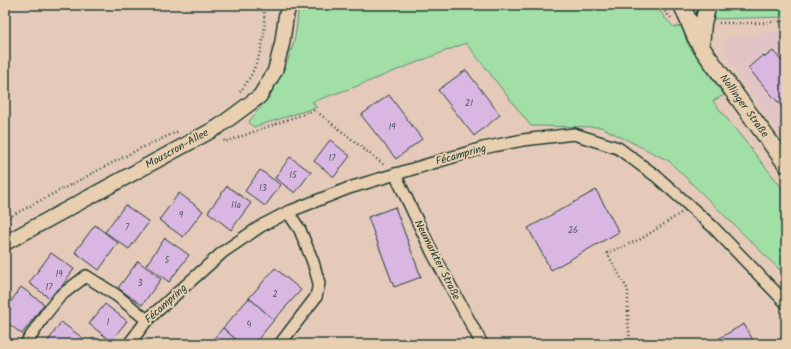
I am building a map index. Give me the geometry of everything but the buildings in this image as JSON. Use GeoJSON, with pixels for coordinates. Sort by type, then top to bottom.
{"type":"FeatureCollection","features":[{"type":"Feature","properties":{"kind":"main road","name":"Nollinger Straße"},"geometry":{"type":"LineString","coordinates":[[682,5],[701,47],[786,164]]}},
{"type":"Feature","properties":{"kind":"main road"},"geometry":{"type":"LineString","coordinates":[[701,47],[703,23],[708,5]]}},
{"type":"Feature","properties":{"kind":"street","name":"Mouscron-Allee"},"geometry":{"type":"LineString","coordinates":[[5,243],[218,126],[260,96],[275,71],[282,44],[286,16],[290,5]]}},
{"type":"Feature","properties":{"kind":"street","name":"Fécampring"},"geometry":{"type":"LineString","coordinates":[[129,344],[147,320],[223,252],[261,226],[288,212],[349,188],[483,148],[524,140],[574,134],[618,148],[656,176],[692,206],[786,303]]}},
{"type":"Feature","properties":{"kind":"street","name":"Neumarkter Straße"},"geometry":{"type":"LineString","coordinates":[[395,174],[433,254],[482,344]]}},
{"type":"Feature","properties":{"kind":"street"},"geometry":{"type":"LineString","coordinates":[[280,344],[316,297],[319,283],[313,262],[300,230],[288,212]]}},
{"type":"Feature","properties":{"kind":"street"},"geometry":{"type":"LineString","coordinates":[[29,344],[27,342],[60,296],[86,276],[116,295],[147,320]]}},
{"type":"Feature","properties":{"kind":"path"},"geometry":{"type":"LineString","coordinates":[[239,93],[248,82],[260,54],[264,33],[264,5]]}},
{"type":"Feature","properties":{"kind":"path"},"geometry":{"type":"LineString","coordinates":[[218,126],[225,142],[315,110],[395,174]]}},
{"type":"Feature","properties":{"kind":"path"},"geometry":{"type":"LineString","coordinates":[[5,219],[139,149],[185,128]]}},
{"type":"Feature","properties":{"kind":"path"},"geometry":{"type":"LineString","coordinates":[[630,344],[628,290],[607,253],[641,239],[692,206]]}},
{"type":"Feature","properties":{"kind":"shaded area"},"geometry":{"type":"Polygon","coordinates":[[[786,30],[786,143],[726,57],[725,38],[786,30]]]}},
{"type":"Feature","properties":{"kind":"green space"},"geometry":{"type":"Polygon","coordinates":[[[299,5],[656,5],[664,17],[674,27],[684,26],[687,43],[724,95],[713,101],[786,193],[786,276],[669,161],[601,127],[531,126],[466,43],[312,102],[317,107],[254,127],[249,123],[250,120],[276,85],[290,55],[295,35],[299,5]]]}},
{"type":"Feature","properties":{"kind":"green space"},"geometry":{"type":"Polygon","coordinates":[[[720,5],[786,5],[786,17],[710,19],[720,5]]]}}]}
